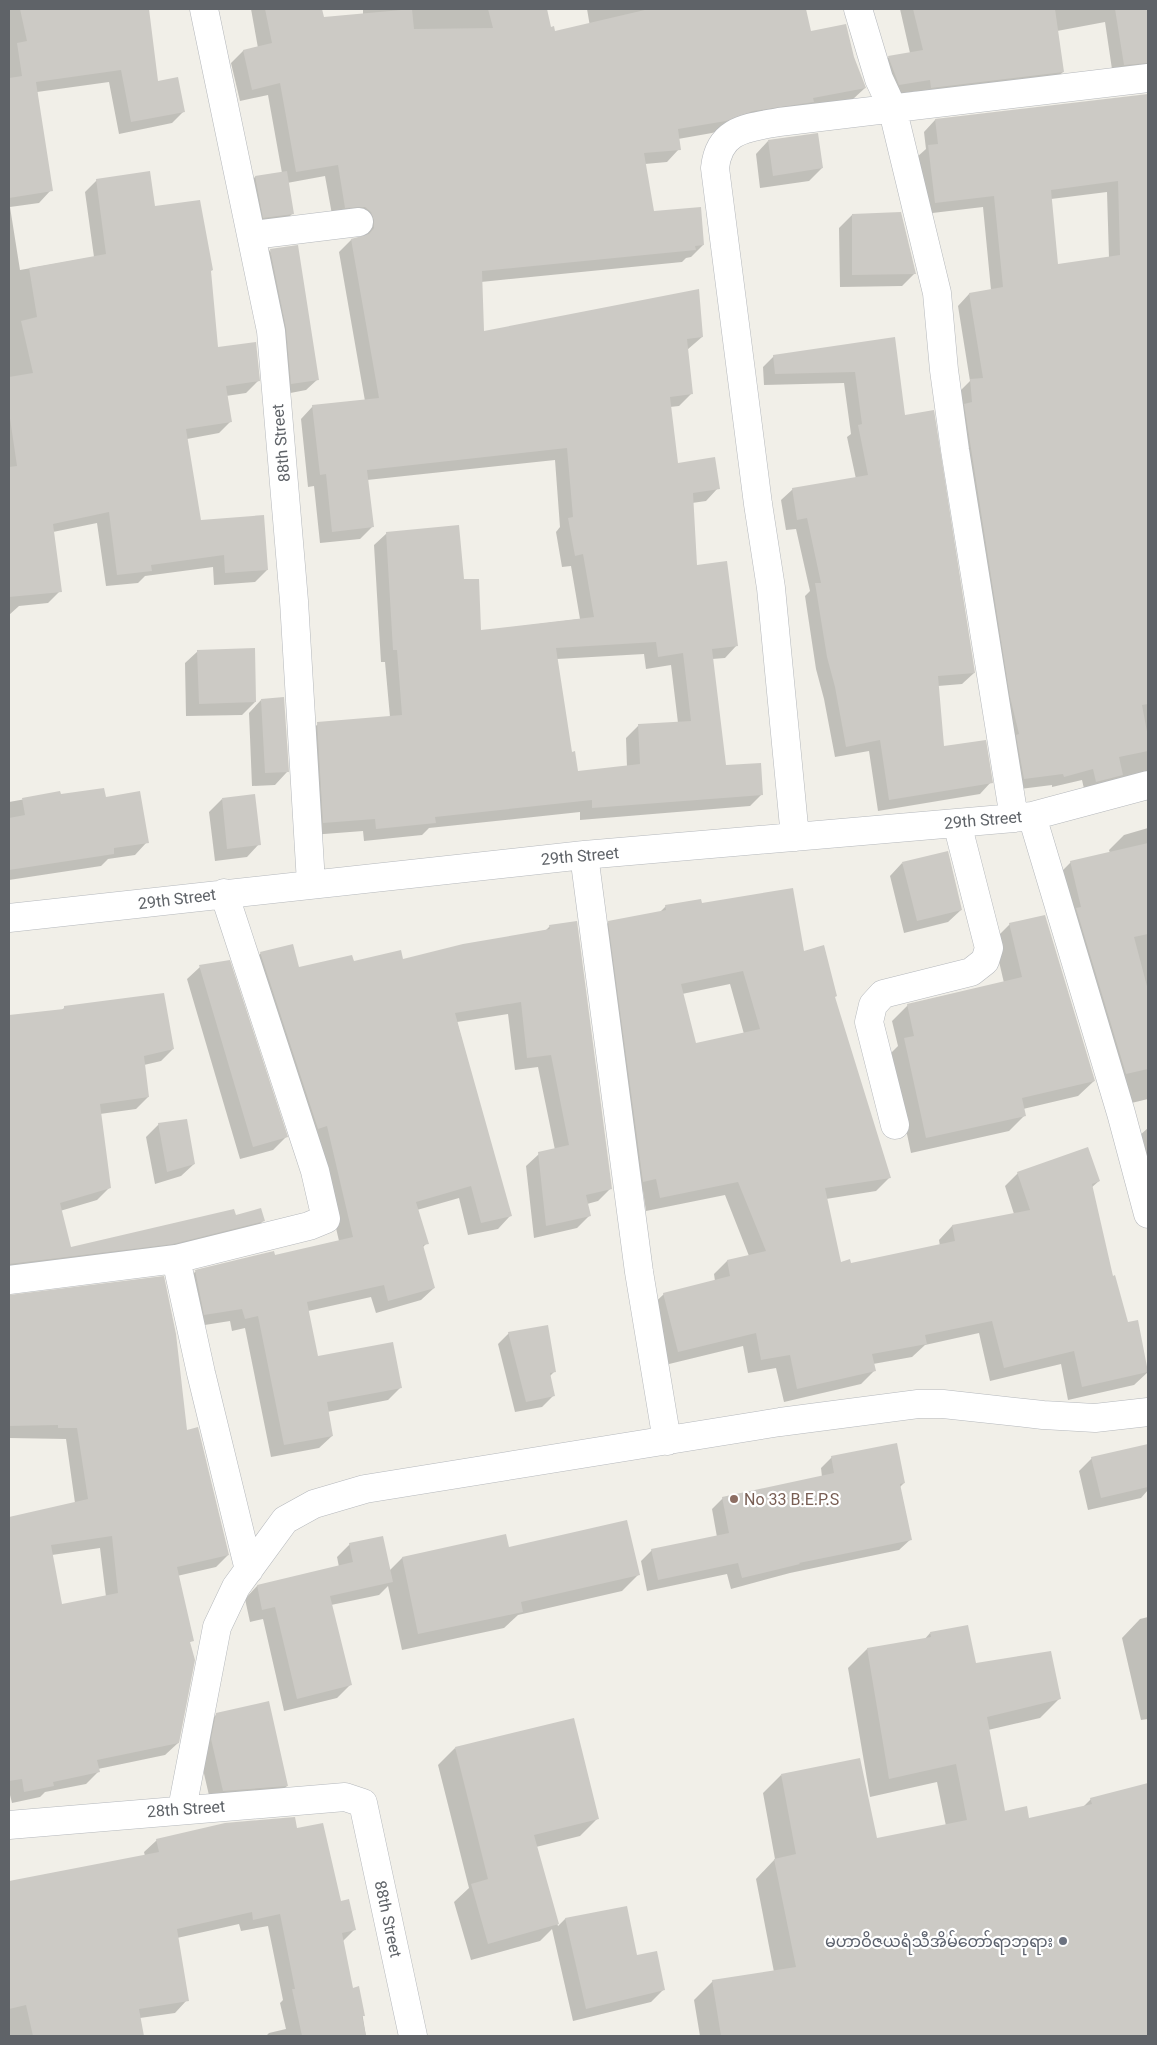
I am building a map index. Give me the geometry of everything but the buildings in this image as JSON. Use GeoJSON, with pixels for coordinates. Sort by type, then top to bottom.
{"type":"FeatureCollection","features":[{"type":"Feature","properties":{"kind":"street","name":"88th Street"},"geometry":{"type":"LineString","coordinates":[[204,9],[253,235],[272,340],[294,602],[311,883]]}},
{"type":"Feature","properties":{"kind":"street"},"geometry":{"type":"LineString","coordinates":[[858,9],[879,79],[892,107],[937,293],[944,370],[955,450],[1023,817],[1121,1113],[1148,1214]]}},
{"type":"Feature","properties":{"kind":"street"},"geometry":{"type":"LineString","coordinates":[[795,837],[770,588],[756,494],[715,168],[717,152],[726,139],[741,130],[779,122],[892,107],[1148,78]]}},
{"type":"Feature","properties":{"kind":"street"},"geometry":{"type":"LineString","coordinates":[[253,235],[359,222]]}},
{"type":"Feature","properties":{"kind":"street","name":"29th Street"},"geometry":{"type":"LineString","coordinates":[[9,918],[311,883],[584,855],[1023,817],[1148,785]]}},
{"type":"Feature","properties":{"kind":"street"},"geometry":{"type":"LineString","coordinates":[[895,1125],[868,1022],[873,1005],[883,994],[970,972],[985,961],[989,948],[957,823]]}},
{"type":"Feature","properties":{"kind":"street"},"geometry":{"type":"LineString","coordinates":[[584,855],[639,1272],[667,1440]]}},
{"type":"Feature","properties":{"kind":"street"},"geometry":{"type":"LineString","coordinates":[[9,1280],[176,1259],[309,1226],[326,1219],[315,1171],[224,893]]}},
{"type":"Feature","properties":{"kind":"street"},"geometry":{"type":"LineString","coordinates":[[176,1259],[201,1374],[249,1570]]}},
{"type":"Feature","properties":{"kind":"street"},"geometry":{"type":"LineString","coordinates":[[182,1809],[217,1627],[236,1587],[285,1520],[314,1504],[365,1489],[780,1422],[918,1404],[943,1404],[1043,1415],[1095,1418],[1148,1412]]}},
{"type":"Feature","properties":{"kind":"street","name":"28th Street"},"geometry":{"type":"LineString","coordinates":[[9,1825],[182,1809],[345,1798],[363,1803]]}},
{"type":"Feature","properties":{"kind":"street","name":"88th Street"},"geometry":{"type":"LineString","coordinates":[[363,1803],[413,2036]]}},
{"type":"Feature","properties":{"kind":"place","name":"No 33 B.E.P.S"},"geometry":{"type":"Point","coordinates":[734,1499]}},
{"type":"Feature","properties":{"kind":"place","name":"မဟာဝိဇယရံသီအိမ်တော်ရာဘုရား"},"geometry":{"type":"Point","coordinates":[1063,1941]}}]}
